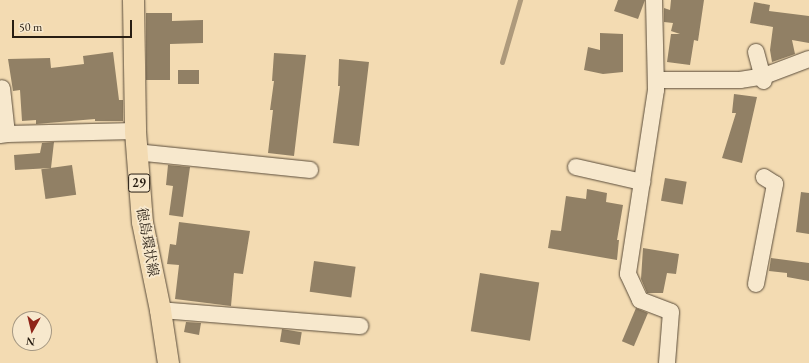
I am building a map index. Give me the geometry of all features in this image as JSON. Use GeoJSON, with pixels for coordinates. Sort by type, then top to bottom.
{"type":"FeatureCollection","features":[{"type":"Feature","properties":{"kind":"main road","name":"徳島環状線"},"geometry":{"type":"LineString","coordinates":[[133,0],[134,131],[142,222],[160,310],[168,363]]}},
{"type":"Feature","properties":{"kind":"street"},"geometry":{"type":"LineString","coordinates":[[654,0],[656,80],[653,144],[642,182],[628,274],[640,300],[671,312],[667,363]]}},
{"type":"Feature","properties":{"kind":"street"},"geometry":{"type":"LineString","coordinates":[[756,52],[759,68],[764,78]]}},
{"type":"Feature","properties":{"kind":"street"},"geometry":{"type":"LineString","coordinates":[[656,80],[691,78],[716,84],[764,78],[809,58]]}},
{"type":"Feature","properties":{"kind":"street"},"geometry":{"type":"LineString","coordinates":[[2,88],[4,134],[134,131]]}},
{"type":"Feature","properties":{"kind":"street"},"geometry":{"type":"LineString","coordinates":[[136,152],[310,170]]}},
{"type":"Feature","properties":{"kind":"street"},"geometry":{"type":"LineString","coordinates":[[576,167],[642,182]]}},
{"type":"Feature","properties":{"kind":"street"},"geometry":{"type":"LineString","coordinates":[[756,284],[775,184],[764,177]]}},
{"type":"Feature","properties":{"kind":"street"},"geometry":{"type":"LineString","coordinates":[[160,310],[360,326]]}},
{"type":"Feature","properties":{"kind":"building"},"geometry":{"type":"Polygon","coordinates":[[[618,0],[645,0],[638,19],[614,11],[618,0]]]}},
{"type":"Feature","properties":{"kind":"building"},"geometry":{"type":"Polygon","coordinates":[[[671,0],[704,0],[698,41],[694,40],[690,65],[667,62],[671,34],[680,34],[671,31],[673,23],[664,22],[664,8],[670,10],[671,0]]]}},
{"type":"Feature","properties":{"kind":"building"},"geometry":{"type":"Polygon","coordinates":[[[754,2],[770,5],[769,11],[809,16],[809,43],[792,40],[795,54],[772,62],[770,50],[773,27],[750,23],[754,2]]]}},
{"type":"Feature","properties":{"kind":"building"},"geometry":{"type":"Polygon","coordinates":[[[146,13],[172,13],[172,21],[203,20],[203,43],[170,44],[170,80],[146,80],[146,13]]]}},
{"type":"Feature","properties":{"kind":"building"},"geometry":{"type":"Polygon","coordinates":[[[600,33],[623,34],[623,72],[603,74],[584,70],[588,47],[600,50],[600,33]]]}},
{"type":"Feature","properties":{"kind":"building"},"geometry":{"type":"Polygon","coordinates":[[[113,52],[119,100],[123,100],[123,121],[95,121],[95,119],[36,124],[36,120],[22,121],[20,90],[13,91],[8,59],[50,58],[51,68],[84,64],[83,56],[113,52]]]}},
{"type":"Feature","properties":{"kind":"building"},"geometry":{"type":"Polygon","coordinates":[[[274,53],[306,55],[294,156],[268,153],[273,110],[270,110],[274,81],[272,81],[274,53]]]}},
{"type":"Feature","properties":{"kind":"building"},"geometry":{"type":"Polygon","coordinates":[[[339,59],[369,62],[359,146],[333,143],[340,86],[338,86],[339,59]]]}},
{"type":"Feature","properties":{"kind":"building"},"geometry":{"type":"Polygon","coordinates":[[[178,70],[199,70],[199,84],[178,84],[178,70]]]}},
{"type":"Feature","properties":{"kind":"building"},"geometry":{"type":"Polygon","coordinates":[[[734,94],[757,97],[742,163],[722,158],[736,113],[732,113],[734,94]]]}},
{"type":"Feature","properties":{"kind":"building"},"geometry":{"type":"Polygon","coordinates":[[[54,142],[51,168],[15,170],[14,155],[40,153],[42,143],[54,142]]]}},
{"type":"Feature","properties":{"kind":"building"},"geometry":{"type":"Polygon","coordinates":[[[72,165],[76,195],[45,199],[41,169],[72,165]]]}},
{"type":"Feature","properties":{"kind":"building"},"geometry":{"type":"Polygon","coordinates":[[[168,165],[190,167],[183,217],[169,215],[173,186],[166,185],[168,165]]]}},
{"type":"Feature","properties":{"kind":"building"},"geometry":{"type":"Polygon","coordinates":[[[665,178],[687,182],[683,204],[661,201],[665,178]]]}},
{"type":"Feature","properties":{"kind":"building"},"geometry":{"type":"Polygon","coordinates":[[[587,189],[607,193],[606,202],[623,205],[617,240],[619,240],[617,260],[548,248],[551,230],[561,231],[566,196],[586,199],[587,189]]]}},
{"type":"Feature","properties":{"kind":"building"},"geometry":{"type":"Polygon","coordinates":[[[801,192],[809,193],[809,234],[796,232],[801,192]]]}},
{"type":"Feature","properties":{"kind":"building"},"geometry":{"type":"Polygon","coordinates":[[[179,222],[250,231],[243,274],[234,273],[231,306],[175,299],[179,265],[167,264],[170,244],[176,245],[179,222]]]}},
{"type":"Feature","properties":{"kind":"building"},"geometry":{"type":"Polygon","coordinates":[[[643,248],[679,254],[676,274],[667,273],[663,293],[647,293],[641,279],[643,248]]]}},
{"type":"Feature","properties":{"kind":"building"},"geometry":{"type":"Polygon","coordinates":[[[771,258],[809,263],[809,281],[787,277],[787,273],[769,271],[771,258]]]}},
{"type":"Feature","properties":{"kind":"building"},"geometry":{"type":"Polygon","coordinates":[[[314,261],[356,267],[351,298],[310,292],[314,261]]]}},
{"type":"Feature","properties":{"kind":"building"},"geometry":{"type":"Polygon","coordinates":[[[480,273],[539,282],[530,341],[471,331],[480,273]]]}},
{"type":"Feature","properties":{"kind":"building"},"geometry":{"type":"Polygon","coordinates":[[[636,308],[648,313],[634,346],[622,341],[636,308]]]}},
{"type":"Feature","properties":{"kind":"building"},"geometry":{"type":"Polygon","coordinates":[[[186,322],[201,323],[199,335],[184,332],[186,322]]]}},
{"type":"Feature","properties":{"kind":"building"},"geometry":{"type":"Polygon","coordinates":[[[282,329],[302,332],[300,345],[280,342],[282,329]]]}},
{"type":"Feature","properties":{"kind":"waterway"},"geometry":{"type":"LineString","coordinates":[[502,62],[520,0]]}}]}
